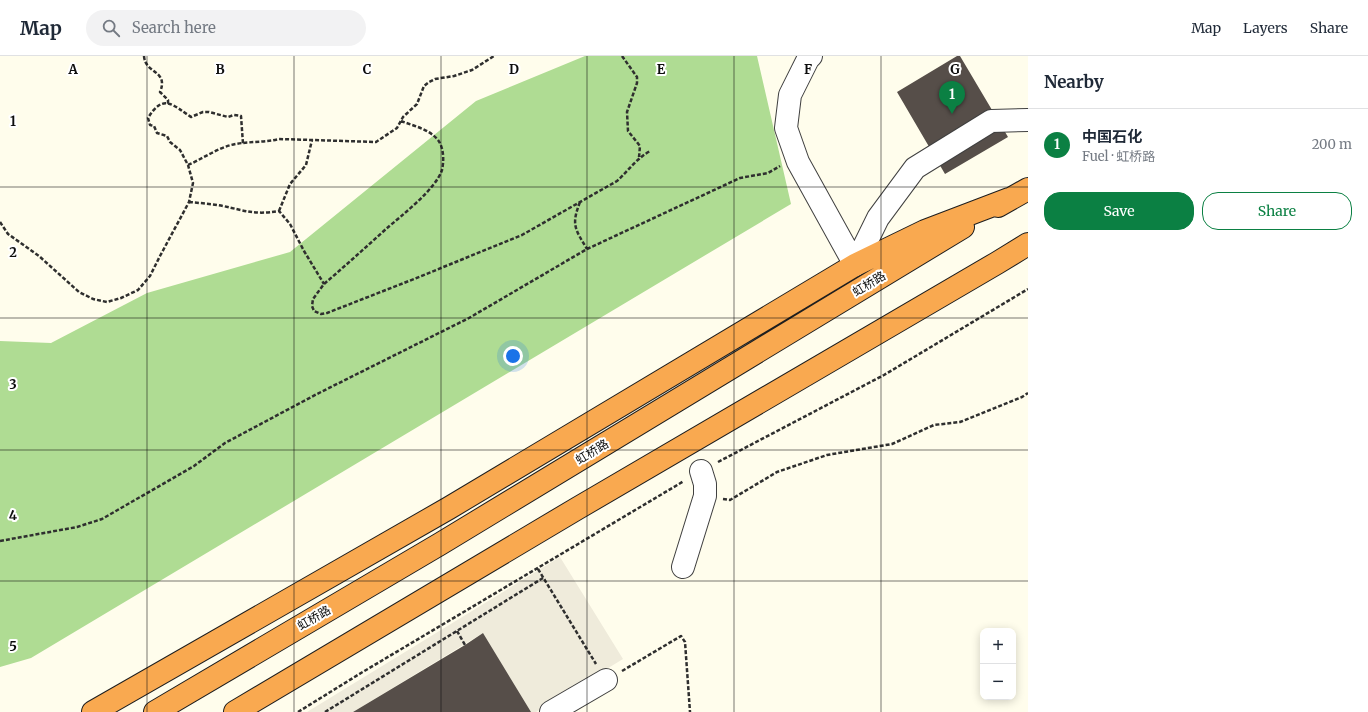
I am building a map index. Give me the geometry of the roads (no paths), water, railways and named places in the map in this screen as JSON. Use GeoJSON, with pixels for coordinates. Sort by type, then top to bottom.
{"type":"FeatureCollection","features":[{"type":"Feature","properties":{"kind":"highway"},"geometry":{"type":"LineString","coordinates":[[93,712],[449,508],[856,265],[925,231],[1019,194]]}},
{"type":"Feature","properties":{"kind":"highway","name":"虹桥路"},"geometry":{"type":"LineString","coordinates":[[154,712],[440,544],[1019,194]]}},
{"type":"Feature","properties":{"kind":"highway"},"geometry":{"type":"LineString","coordinates":[[235,712],[578,508],[1028,244]]}},
{"type":"Feature","properties":{"kind":"highway"},"geometry":{"type":"LineString","coordinates":[[252,712],[346,647]]}},
{"type":"Feature","properties":{"kind":"highway"},"geometry":{"type":"LineString","coordinates":[[82,712],[152,679]]}},
{"type":"Feature","properties":{"kind":"street"},"geometry":{"type":"LineString","coordinates":[[811,56],[790,94],[786,128],[796,158],[856,265]]}},
{"type":"Feature","properties":{"kind":"street"},"geometry":{"type":"LineString","coordinates":[[856,265],[878,218],[915,168],[992,122],[1028,120]]}},
{"type":"Feature","properties":{"kind":"street"},"geometry":{"type":"LineString","coordinates":[[683,567],[705,496],[705,484],[701,471]]}},
{"type":"Feature","properties":{"kind":"street"},"geometry":{"type":"LineString","coordinates":[[551,712],[606,680]]}},
{"type":"Feature","properties":{"kind":"place","name":"中国石化"},"geometry":{"type":"Point","coordinates":[952,114]}}]}
